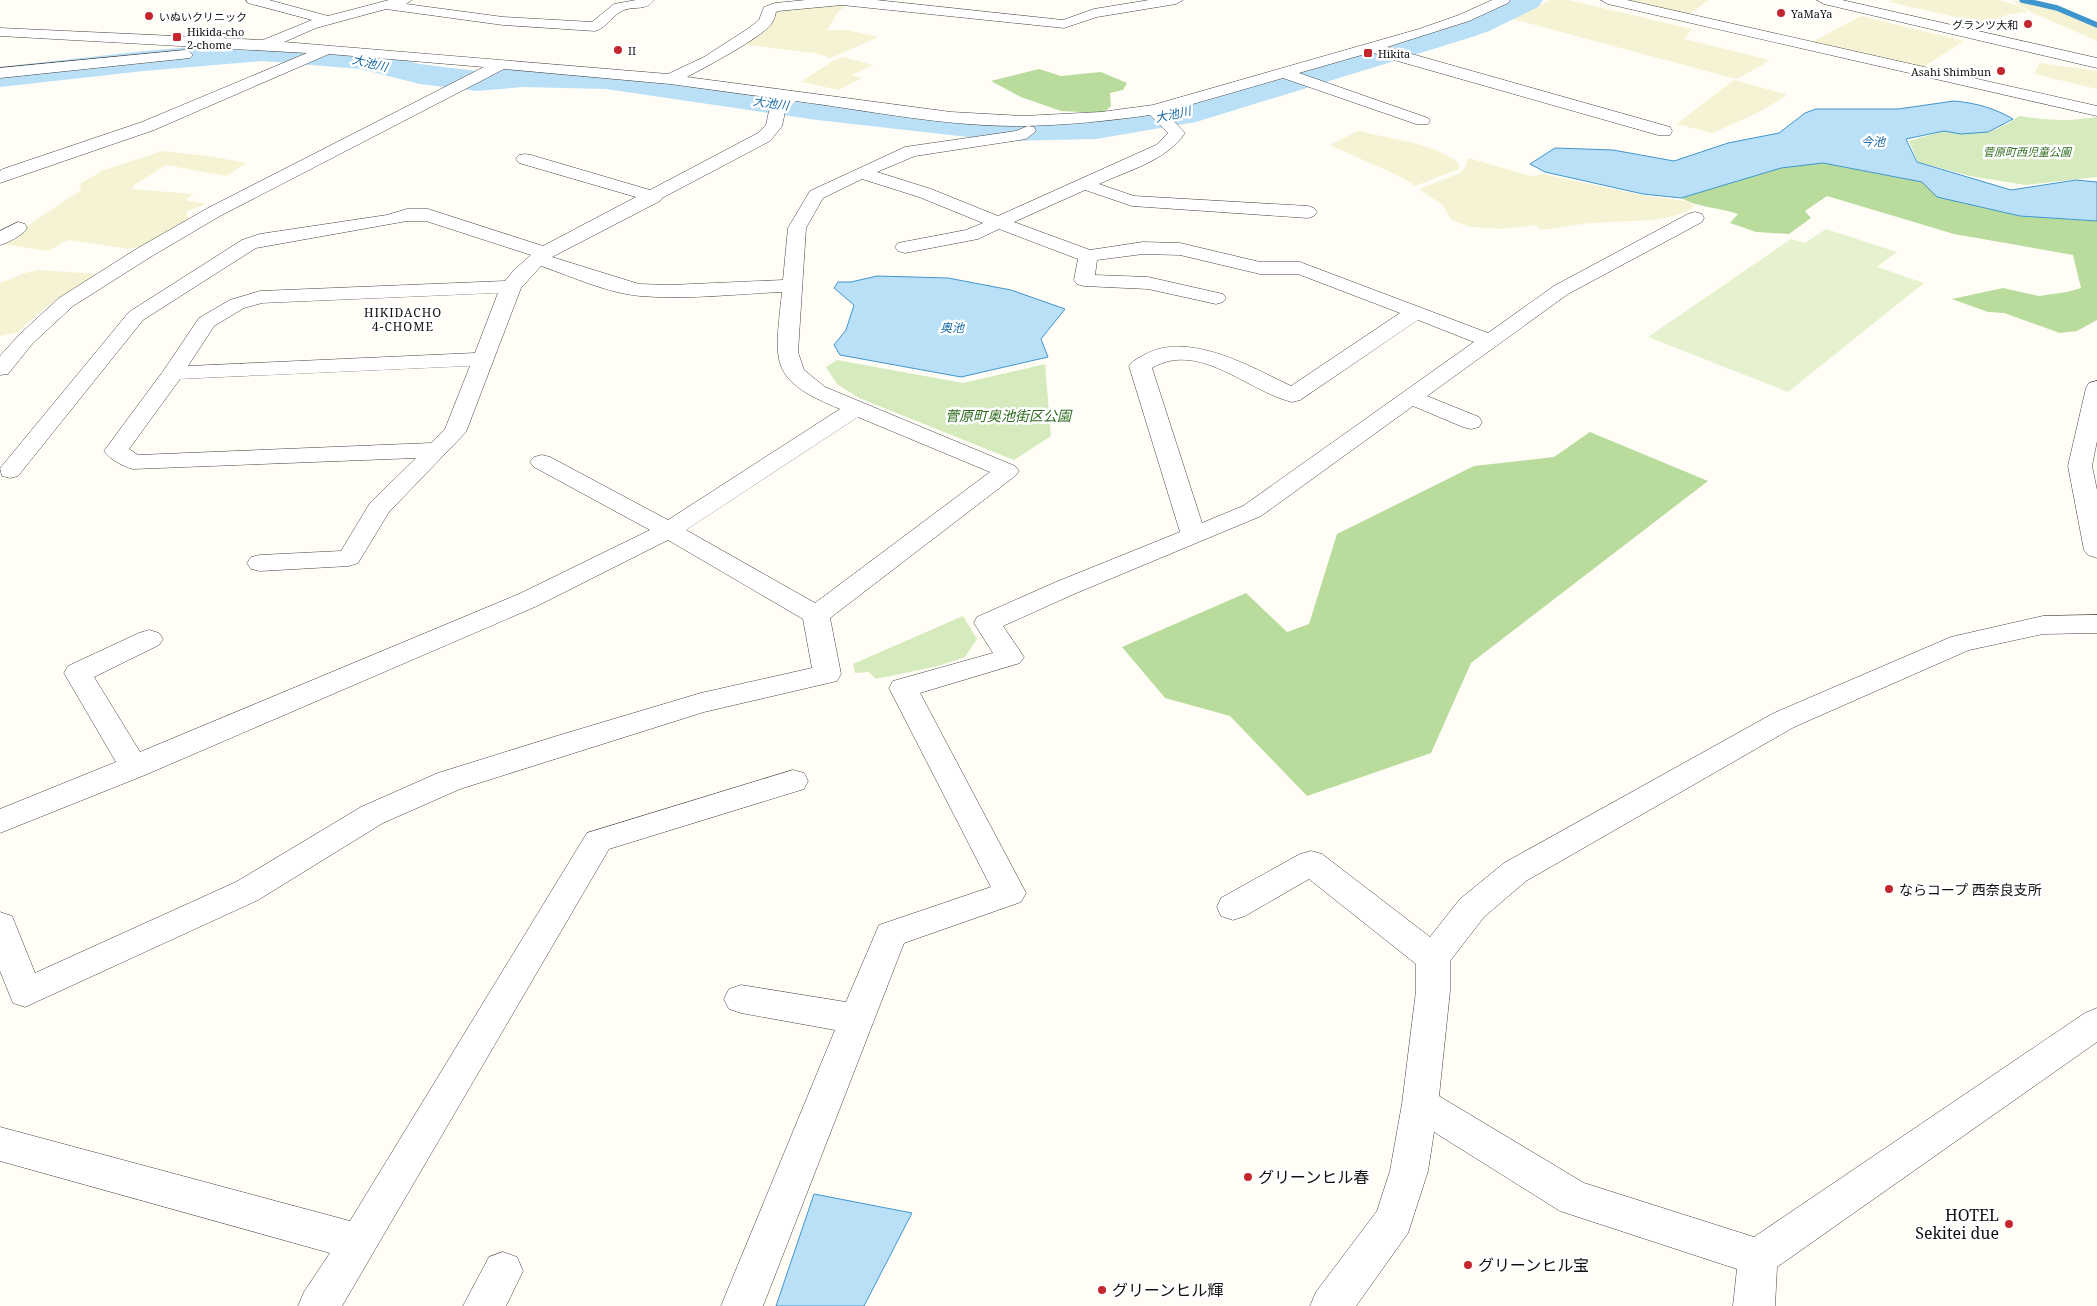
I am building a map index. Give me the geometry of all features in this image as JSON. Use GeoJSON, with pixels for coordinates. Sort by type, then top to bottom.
{"type":"FeatureCollection","features":[{"type":"Feature","properties":{"kind":"street"},"geometry":{"type":"LineString","coordinates":[[253,0],[327,20]]}},
{"type":"Feature","properties":{"kind":"street"},"geometry":{"type":"LineString","coordinates":[[0,73],[266,45],[276,39],[327,20],[388,6],[405,0]]}},
{"type":"Feature","properties":{"kind":"street"},"geometry":{"type":"LineString","coordinates":[[388,6],[502,22],[595,27],[618,7],[644,3],[647,0]]}},
{"type":"Feature","properties":{"kind":"street"},"geometry":{"type":"LineString","coordinates":[[670,79],[709,60],[754,31],[766,22],[769,10],[782,6],[838,0],[948,10],[1064,24],[1094,13],[1176,0]]}},
{"type":"Feature","properties":{"kind":"street"},"geometry":{"type":"LineString","coordinates":[[0,32],[266,45],[502,64],[670,79],[786,102],[984,120],[1042,123],[1154,110],[1381,50],[1456,21],[1503,0]]}},
{"type":"Feature","properties":{"kind":"street"},"geometry":{"type":"LineString","coordinates":[[1608,0],[2097,111]]}},
{"type":"Feature","properties":{"kind":"street"},"geometry":{"type":"LineString","coordinates":[[1824,0],[2097,63]]}},
{"type":"Feature","properties":{"kind":"street"},"geometry":{"type":"LineString","coordinates":[[1853,0],[2097,55]]}},
{"type":"Feature","properties":{"kind":"street"},"geometry":{"type":"LineString","coordinates":[[26,49],[62,35]]}},
{"type":"Feature","properties":{"kind":"street"},"geometry":{"type":"LineString","coordinates":[[0,178],[9,173],[148,126],[326,50]]}},
{"type":"Feature","properties":{"kind":"street"},"geometry":{"type":"LineString","coordinates":[[1381,50],[1664,131]]}},
{"type":"Feature","properties":{"kind":"street"},"geometry":{"type":"LineString","coordinates":[[0,369],[26,339],[66,302],[145,252],[214,212],[502,64]]}},
{"type":"Feature","properties":{"kind":"street"},"geometry":{"type":"LineString","coordinates":[[1286,74],[1422,121]]}},
{"type":"Feature","properties":{"kind":"street"},"geometry":{"type":"LineString","coordinates":[[260,563],[349,558],[379,508],[455,432],[511,287],[521,274],[542,256],[764,137],[774,126],[786,102]]}},
{"type":"Feature","properties":{"kind":"street"},"geometry":{"type":"LineString","coordinates":[[905,247],[971,235],[1162,149],[1177,133],[1154,110]]}},
{"type":"Feature","properties":{"kind":"street"},"geometry":{"type":"LineString","coordinates":[[816,615],[1007,471],[817,392],[794,373],[787,352],[797,228],[816,195],[861,172],[911,151],[1020,136],[1042,123]]}},
{"type":"Feature","properties":{"kind":"street"},"geometry":{"type":"LineString","coordinates":[[525,159],[654,197]]}},
{"type":"Feature","properties":{"kind":"street"},"geometry":{"type":"LineString","coordinates":[[861,172],[925,193],[1088,256],[1143,248],[1180,249],[1260,268],[1300,268],[1488,340]]}},
{"type":"Feature","properties":{"kind":"street"},"geometry":{"type":"LineString","coordinates":[[1083,184],[1132,201],[1308,212]]}},
{"type":"Feature","properties":{"kind":"street"},"geometry":{"type":"LineString","coordinates":[[10,471],[136,316],[249,244],[260,240],[388,220],[407,215],[428,215],[621,286],[639,290],[670,291],[792,286]]}},
{"type":"Feature","properties":{"kind":"street"},"geometry":{"type":"LineString","coordinates":[[742,1306],[891,934],[1010,893],[902,688],[1010,657],[987,623],[1065,588],[1252,511],[1488,340],[1561,290],[1695,218]]}},
{"type":"Feature","properties":{"kind":"street"},"geometry":{"type":"LineString","coordinates":[[0,239],[18,228]]}},
{"type":"Feature","properties":{"kind":"street"},"geometry":{"type":"LineString","coordinates":[[1088,256],[1084,280],[1148,283],[1216,298]]}},
{"type":"Feature","properties":{"kind":"street"},"geometry":{"type":"LineString","coordinates":[[437,450],[133,462],[116,451],[173,373],[206,322],[237,304],[260,297],[511,287]]}},
{"type":"Feature","properties":{"kind":"street"},"geometry":{"type":"LineString","coordinates":[[1194,536],[1140,366],[1160,355],[1186,353],[1214,360],[1292,395],[1416,312]]}},
{"type":"Feature","properties":{"kind":"street"},"geometry":{"type":"LineString","coordinates":[[0,337],[26,339]]}},
{"type":"Feature","properties":{"kind":"street"},"geometry":{"type":"LineString","coordinates":[[173,373],[484,359]]}},
{"type":"Feature","properties":{"kind":"street"},"geometry":{"type":"LineString","coordinates":[[2097,388],[2080,466],[2097,550]]}},
{"type":"Feature","properties":{"kind":"street"},"geometry":{"type":"LineString","coordinates":[[1411,397],[1472,422]]}},
{"type":"Feature","properties":{"kind":"street"},"geometry":{"type":"LineString","coordinates":[[0,822],[528,600],[669,530],[857,408]]}},
{"type":"Feature","properties":{"kind":"street"},"geometry":{"type":"LineString","coordinates":[[0,925],[25,993],[248,891],[372,815],[449,781],[701,703],[827,674],[816,615],[669,530],[542,462]]}},
{"type":"Feature","properties":{"kind":"street"},"geometry":{"type":"LineString","coordinates":[[1331,1306],[1394,1220],[1409,1171],[1420,1104],[1433,991],[1433,958],[1472,908],[1515,872],[1784,720],[1961,643],[2043,625],[2097,624]]}},
{"type":"Feature","properties":{"kind":"street"},"geometry":{"type":"LineString","coordinates":[[134,767],[78,673],[149,639]]}},
{"type":"Feature","properties":{"kind":"street"},"geometry":{"type":"LineString","coordinates":[[319,1306],[360,1242],[598,841],[793,781]]}},
{"type":"Feature","properties":{"kind":"street"},"geometry":{"type":"LineString","coordinates":[[1233,907],[1311,863],[1433,958]]}},
{"type":"Feature","properties":{"kind":"street"},"geometry":{"type":"LineString","coordinates":[[740,999],[857,1020]]}},
{"type":"Feature","properties":{"kind":"street"},"geometry":{"type":"LineString","coordinates":[[1758,1257],[2097,1023]]}},
{"type":"Feature","properties":{"kind":"street"},"geometry":{"type":"LineString","coordinates":[[1420,1104],[1574,1198],[1758,1257]]}},
{"type":"Feature","properties":{"kind":"street"},"geometry":{"type":"LineString","coordinates":[[0,1144],[360,1242]]}},
{"type":"Feature","properties":{"kind":"street"},"geometry":{"type":"LineString","coordinates":[[1754,1306],[1758,1257]]}},
{"type":"Feature","properties":{"kind":"street"},"geometry":{"type":"LineString","coordinates":[[484,1306],[503,1271]]}},
{"type":"Feature","properties":{"kind":"shaded area"},"geometry":{"type":"Polygon","coordinates":[[[1550,0],[1568,0],[1692,29],[1684,39],[1770,60],[1736,79],[1513,19],[1550,0]]]}},
{"type":"Feature","properties":{"kind":"shaded area"},"geometry":{"type":"Polygon","coordinates":[[[1620,0],[1709,0],[1688,15],[1620,0]]]}},
{"type":"Feature","properties":{"kind":"shaded area"},"geometry":{"type":"Polygon","coordinates":[[[1892,0],[1999,0],[2019,6],[2028,12],[2010,14],[1983,23],[1889,2],[1892,0]]]}},
{"type":"Feature","properties":{"kind":"shaded area"},"geometry":{"type":"Polygon","coordinates":[[[2011,0],[2048,7],[2097,26],[2097,41],[2033,13],[2011,0]]]}},
{"type":"Feature","properties":{"kind":"shaded area"},"geometry":{"type":"Polygon","coordinates":[[[849,3],[838,12],[827,30],[847,30],[878,37],[831,58],[814,53],[740,44],[772,10],[849,3]]]}},
{"type":"Feature","properties":{"kind":"shaded area"},"geometry":{"type":"Polygon","coordinates":[[[1861,16],[1964,41],[1923,67],[1812,42],[1861,16]]]}},
{"type":"Feature","properties":{"kind":"shaded area"},"geometry":{"type":"Polygon","coordinates":[[[843,57],[873,65],[852,75],[862,78],[839,90],[801,82],[834,60],[843,57]]]}},
{"type":"Feature","properties":{"kind":"shaded area"},"geometry":{"type":"Polygon","coordinates":[[[2040,63],[2097,71],[2097,89],[2034,74],[2040,63]]]}},
{"type":"Feature","properties":{"kind":"shaded area"},"geometry":{"type":"Polygon","coordinates":[[[1734,80],[1785,94],[1786,96],[1759,112],[1713,133],[1676,124],[1734,80]]]}},
{"type":"Feature","properties":{"kind":"shaded area"},"geometry":{"type":"Polygon","coordinates":[[[1358,131],[1434,149],[1454,159],[1459,164],[1459,169],[1415,186],[1401,177],[1330,145],[1358,131]]]}},
{"type":"Feature","properties":{"kind":"shaded area"},"geometry":{"type":"Polygon","coordinates":[[[162,151],[247,163],[226,176],[166,165],[134,185],[132,189],[193,194],[185,200],[205,204],[186,212],[189,219],[140,247],[129,249],[68,240],[48,251],[4,244],[81,190],[80,184],[88,179],[104,170],[162,151]]]}},
{"type":"Feature","properties":{"kind":"shaded area"},"geometry":{"type":"Polygon","coordinates":[[[1468,158],[1531,176],[1544,174],[1641,195],[1686,201],[1694,205],[1690,210],[1655,220],[1590,223],[1541,230],[1535,225],[1503,229],[1471,227],[1451,220],[1443,205],[1419,189],[1458,174],[1465,169],[1468,158]]]}},
{"type":"Feature","properties":{"kind":"shaded area"},"geometry":{"type":"Polygon","coordinates":[[[38,270],[97,274],[49,305],[16,333],[0,336],[0,283],[38,270]]]}},
{"type":"Feature","properties":{"kind":"green space"},"geometry":{"type":"Polygon","coordinates":[[[1039,69],[1061,76],[1101,72],[1127,83],[1123,90],[1110,93],[1111,106],[1103,113],[1061,111],[1021,97],[991,81],[1039,69]]]}},
{"type":"Feature","properties":{"kind":"green space","name":"菅原町西児童公園"},"geometry":{"type":"Polygon","coordinates":[[[2019,116],[2058,120],[2097,117],[2097,177],[2025,185],[1970,176],[1918,162],[1909,141],[1944,131],[1961,134],[1989,132],[2019,116]]]}},
{"type":"Feature","properties":{"kind":"green space"},"geometry":{"type":"Polygon","coordinates":[[[1823,163],[1922,182],[1937,197],[2020,216],[2097,221],[2097,320],[2077,331],[2060,333],[2004,313],[1988,312],[1952,299],[2003,288],[2039,296],[2081,288],[2073,255],[1954,234],[1827,196],[1805,211],[1811,218],[1789,234],[1756,232],[1730,223],[1738,214],[1695,204],[1681,198],[1781,168],[1823,163]]]}},
{"type":"Feature","properties":{"kind":"green space"},"geometry":{"type":"Polygon","coordinates":[[[1826,229],[1897,252],[1877,267],[1924,283],[1788,392],[1648,337],[1791,239],[1805,243],[1826,229]]]}},
{"type":"Feature","properties":{"kind":"green space","name":"菅原町奥池街区公園"},"geometry":{"type":"Polygon","coordinates":[[[837,360],[963,383],[1045,364],[1051,436],[1014,460],[859,398],[837,384],[826,367],[837,360]]]}},
{"type":"Feature","properties":{"kind":"green space"},"geometry":{"type":"Polygon","coordinates":[[[1590,432],[1708,481],[1471,663],[1431,753],[1307,796],[1230,716],[1165,698],[1122,647],[1246,593],[1287,632],[1309,624],[1337,534],[1474,466],[1554,457],[1590,432]]]}},
{"type":"Feature","properties":{"kind":"green space"},"geometry":{"type":"Polygon","coordinates":[[[963,616],[977,639],[965,657],[938,666],[876,679],[869,672],[855,673],[853,664],[963,616]]]}},
{"type":"Feature","properties":{"kind":"water","name":"今池"},"geometry":{"type":"Polygon","coordinates":[[[1954,101],[1985,107],[2013,119],[1988,132],[1961,134],[1944,131],[1906,139],[1917,162],[2011,190],[2076,180],[2097,182],[2097,221],[2020,216],[1937,197],[1922,182],[1823,163],[1781,168],[1681,198],[1643,194],[1545,172],[1530,164],[1555,148],[1613,150],[1674,161],[1728,143],[1779,133],[1805,113],[1816,109],[1898,109],[1954,101]]]}},
{"type":"Feature","properties":{"kind":"water","name":"奥池"},"geometry":{"type":"Polygon","coordinates":[[[877,276],[948,278],[1011,290],[1065,309],[1041,339],[1048,357],[961,377],[840,355],[834,345],[846,330],[854,305],[834,288],[838,282],[851,282],[877,276]]]}},
{"type":"Feature","properties":{"kind":"water"},"geometry":{"type":"Polygon","coordinates":[[[814,1194],[912,1213],[864,1306],[776,1306],[814,1194]]]}},
{"type":"Feature","properties":{"kind":"waterway","name":"大池川"},"geometry":{"type":"LineString","coordinates":[[0,77],[144,61],[262,51],[360,59],[420,74],[477,81],[523,77],[606,79],[817,109],[1004,130],[1096,128],[1183,114],[1458,31],[1478,24],[1527,0]]}},
{"type":"Feature","properties":{"kind":"waterway"},"geometry":{"type":"LineString","coordinates":[[2022,0],[2057,8],[2097,25]]}},
{"type":"Feature","properties":{"kind":"place","name":"YaMaYa"},"geometry":{"type":"Point","coordinates":[1781,13]}},
{"type":"Feature","properties":{"kind":"place","name":"いぬいクリニック"},"geometry":{"type":"Point","coordinates":[149,16]}},
{"type":"Feature","properties":{"kind":"place","name":"グランツ大和"},"geometry":{"type":"Point","coordinates":[2028,24]}},
{"type":"Feature","properties":{"kind":"place","name":"Hikida-cho 2-chome"},"geometry":{"type":"Point","coordinates":[177,37]}},
{"type":"Feature","properties":{"kind":"place","name":"II"},"geometry":{"type":"Point","coordinates":[618,50]}},
{"type":"Feature","properties":{"kind":"place","name":"Hikita"},"geometry":{"type":"Point","coordinates":[1368,53]}},
{"type":"Feature","properties":{"kind":"place","name":"Asahi Shimbun"},"geometry":{"type":"Point","coordinates":[2001,71]}},
{"type":"Feature","properties":{"kind":"place","name":"ならコープ 西奈良支所"},"geometry":{"type":"Point","coordinates":[1889,889]}},
{"type":"Feature","properties":{"kind":"place","name":"グリーンヒル春"},"geometry":{"type":"Point","coordinates":[1248,1177]}},
{"type":"Feature","properties":{"kind":"place","name":"HOTEL Sekitei due"},"geometry":{"type":"Point","coordinates":[2009,1224]}},
{"type":"Feature","properties":{"kind":"place","name":"グリーンヒル宝"},"geometry":{"type":"Point","coordinates":[1468,1265]}},
{"type":"Feature","properties":{"kind":"place","name":"グリーンヒル輝"},"geometry":{"type":"Point","coordinates":[1102,1290]}},
{"type":"Feature","properties":{"kind":"district","name":"HIKIDACHO 4-CHOME"},"geometry":{"type":"Point","coordinates":[403,319]}}]}
